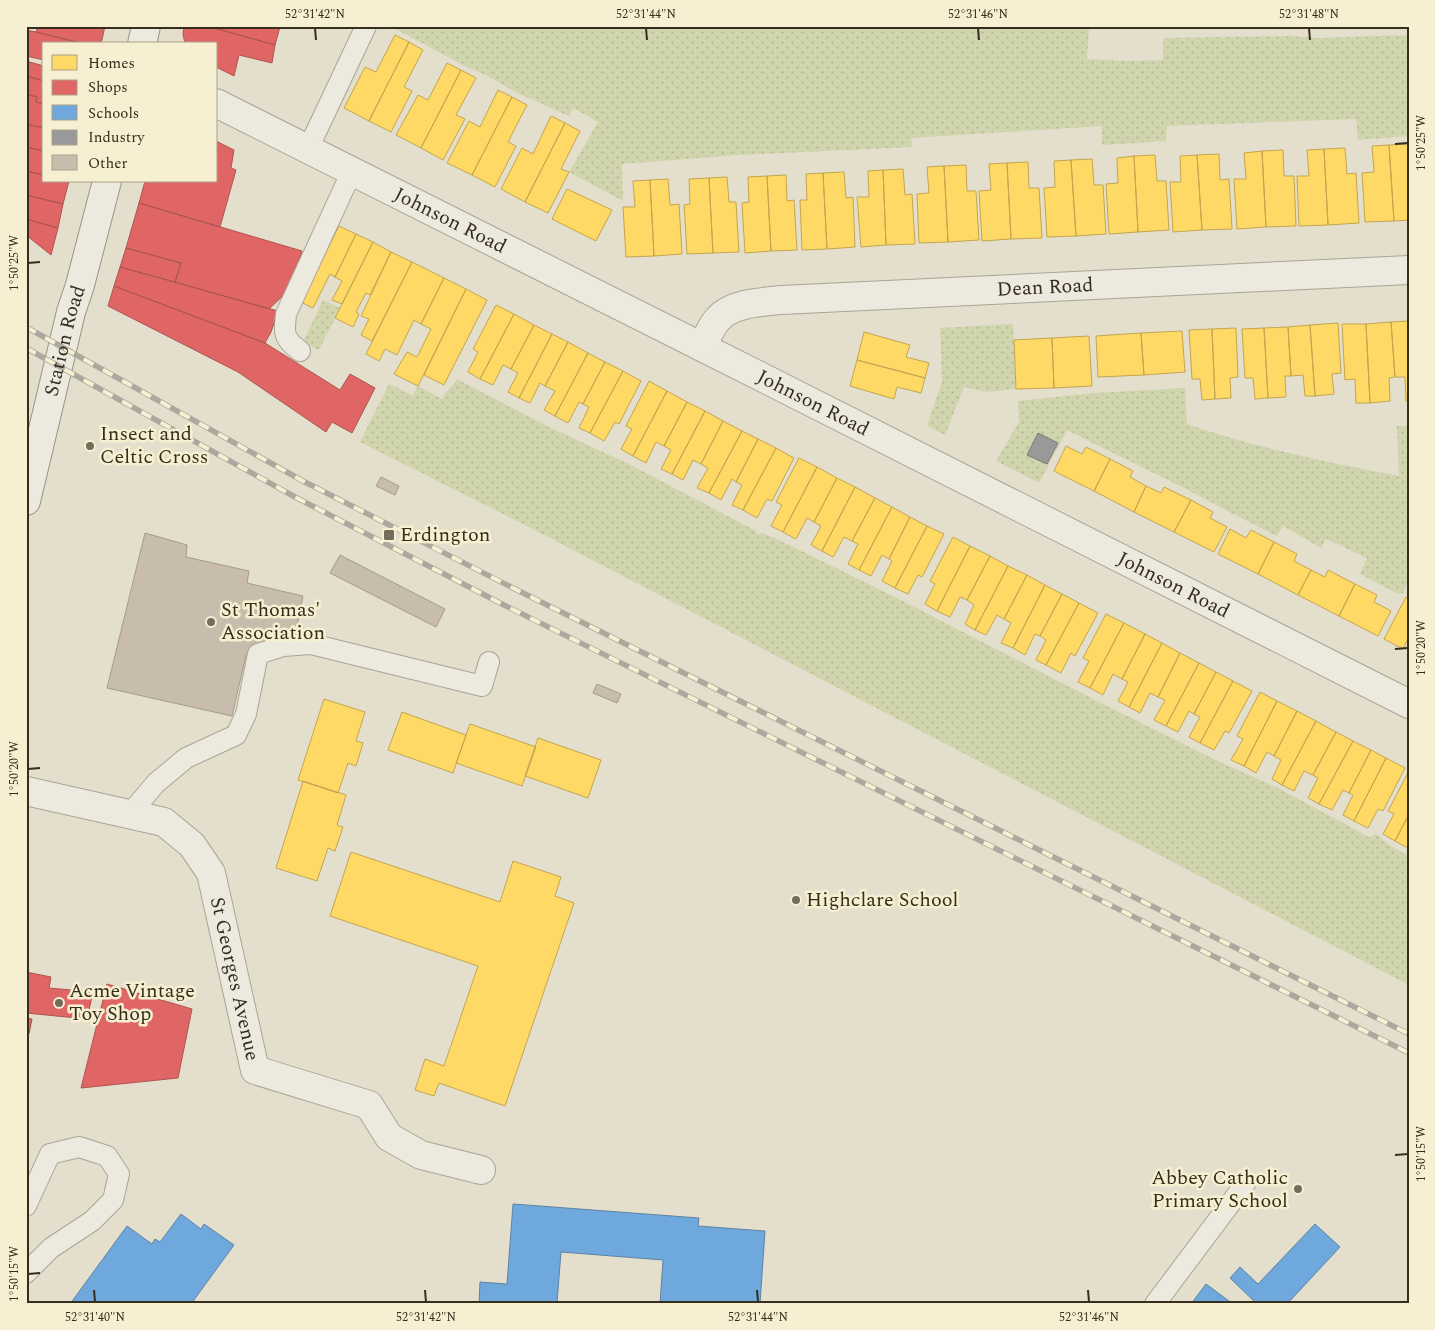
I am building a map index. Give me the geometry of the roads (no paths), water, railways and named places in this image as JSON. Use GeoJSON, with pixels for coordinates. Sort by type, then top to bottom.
{"type":"FeatureCollection","features":[{"type":"Feature","properties":{"kind":"street"},"geometry":{"type":"LineString","coordinates":[[142,42],[146,26]]}},
{"type":"Feature","properties":{"kind":"street","name":"Johnson Road"},"geometry":{"type":"LineString","coordinates":[[218,104],[1409,704]]}},
{"type":"Feature","properties":{"kind":"street","name":"Station Road"},"geometry":{"type":"LineString","coordinates":[[28,486],[71,312],[80,285],[107,182]]}},
{"type":"Feature","properties":{"kind":"street","name":"Dean Road"},"geometry":{"type":"LineString","coordinates":[[702,347],[717,320],[725,313],[745,305],[781,300],[1409,270]]}},
{"type":"Feature","properties":{"kind":"street","name":"St Georges Avenue"},"geometry":{"type":"LineString","coordinates":[[26,792],[164,822],[192,845],[211,873],[255,1070],[369,1105],[389,1137],[421,1155],[481,1170]]}},
{"type":"Feature","properties":{"kind":"lane"},"geometry":{"type":"LineString","coordinates":[[308,149],[366,26]]}},
{"type":"Feature","properties":{"kind":"lane"},"geometry":{"type":"LineString","coordinates":[[300,351],[289,343],[284,330],[286,314],[352,171]]}},
{"type":"Feature","properties":{"kind":"lane"},"geometry":{"type":"LineString","coordinates":[[128,815],[156,783],[186,758],[236,735],[246,714],[258,654],[283,646],[311,644],[482,686],[489,662]]}},
{"type":"Feature","properties":{"kind":"lane"},"geometry":{"type":"LineString","coordinates":[[26,1206],[50,1154],[79,1147],[107,1156],[119,1174],[113,1200],[92,1221],[51,1248],[26,1273]]}},
{"type":"Feature","properties":{"kind":"lane"},"geometry":{"type":"LineString","coordinates":[[1155,1304],[1245,1184]]}},
{"type":"Feature","properties":{"kind":"railway"},"geometry":{"type":"LineString","coordinates":[[26,327],[303,481],[513,588],[1409,1034]]}},
{"type":"Feature","properties":{"kind":"railway"},"geometry":{"type":"LineString","coordinates":[[26,348],[295,497],[504,605],[1409,1053]]}},
{"type":"Feature","properties":{"kind":"place","name":"Insect and Celtic Cross"},"geometry":{"type":"Point","coordinates":[90,446]}},
{"type":"Feature","properties":{"kind":"place","name":"Erdington"},"geometry":{"type":"Point","coordinates":[389,535]}},
{"type":"Feature","properties":{"kind":"place","name":"St Thomas' Association"},"geometry":{"type":"Point","coordinates":[211,622]}},
{"type":"Feature","properties":{"kind":"place","name":"Highclare School"},"geometry":{"type":"Point","coordinates":[796,900]}},
{"type":"Feature","properties":{"kind":"place","name":"Acme Vintage Toy Shop"},"geometry":{"type":"Point","coordinates":[59,1003]}},
{"type":"Feature","properties":{"kind":"place","name":"Abbey Catholic Primary School"},"geometry":{"type":"Point","coordinates":[1298,1189]}}]}
